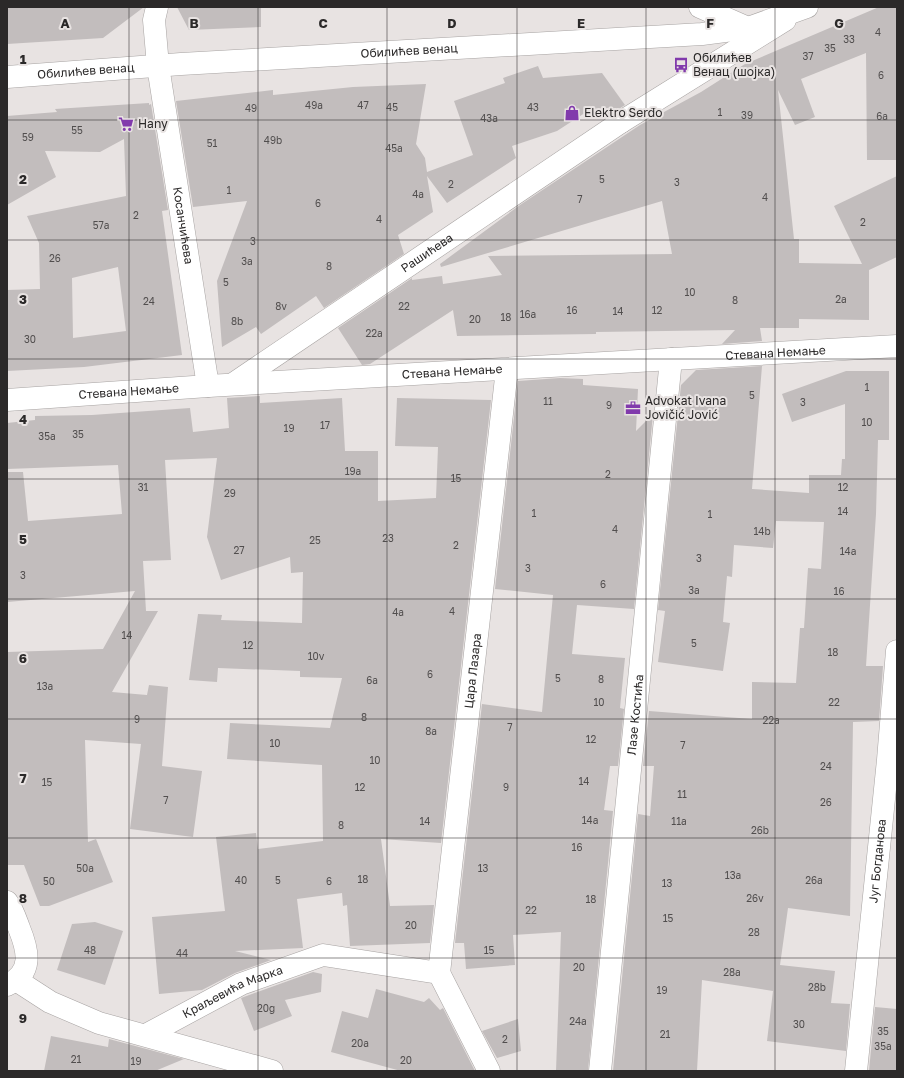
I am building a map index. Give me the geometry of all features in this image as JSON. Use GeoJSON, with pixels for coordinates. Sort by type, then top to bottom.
{"type":"FeatureCollection","features":[{"type":"Feature","properties":{"kind":"street","name":"Косанчићева"},"geometry":{"type":"LineString","coordinates":[[157,7],[154,20],[158,66],[208,386]]}},
{"type":"Feature","properties":{"kind":"street"},"geometry":{"type":"LineString","coordinates":[[700,7],[748,28]]}},
{"type":"Feature","properties":{"kind":"street","name":"Обилићев венац"},"geometry":{"type":"LineString","coordinates":[[7,77],[158,66],[702,34],[748,28],[803,9]]}},
{"type":"Feature","properties":{"kind":"street","name":"Рашићева"},"geometry":{"type":"LineString","coordinates":[[234,384],[621,122],[803,9]]}},
{"type":"Feature","properties":{"kind":"street","name":"Стевана Немање"},"geometry":{"type":"LineString","coordinates":[[7,400],[234,384],[897,346]]}},
{"type":"Feature","properties":{"kind":"street","name":"Лазе Костића"},"geometry":{"type":"LineString","coordinates":[[600,1071],[671,359]]}},
{"type":"Feature","properties":{"kind":"street","name":"Цара Лазара"},"geometry":{"type":"LineString","coordinates":[[439,973],[507,369]]}},
{"type":"Feature","properties":{"kind":"street","name":"Југ Богданова"},"geometry":{"type":"LineString","coordinates":[[856,1071],[888,760],[897,651]]}},
{"type":"Feature","properties":{"kind":"street"},"geometry":{"type":"LineString","coordinates":[[7,902],[14,914],[27,950],[25,968],[11,983],[99,1023],[272,1071]]}},
{"type":"Feature","properties":{"kind":"street","name":"Краљевића Марка"},"geometry":{"type":"LineString","coordinates":[[146,1035],[241,984],[323,955],[439,973]]}},
{"type":"Feature","properties":{"kind":"street"},"geometry":{"type":"LineString","coordinates":[[439,973],[489,1071]]}},
{"type":"Feature","properties":{"kind":"building"},"geometry":{"type":"Polygon","coordinates":[[[7,7],[144,7],[103,38],[7,44],[7,7]]]}},
{"type":"Feature","properties":{"kind":"building"},"geometry":{"type":"Polygon","coordinates":[[[177,7],[261,7],[261,27],[189,30],[177,7]]]}},
{"type":"Feature","properties":{"kind":"building"},"geometry":{"type":"Polygon","coordinates":[[[879,7],[897,7],[897,160],[867,160],[866,53],[801,79],[815,117],[795,125],[778,90],[794,239],[799,239],[799,263],[862,264],[834,206],[897,176],[897,257],[869,270],[869,320],[799,319],[799,328],[760,328],[762,341],[722,344],[735,330],[457,336],[453,310],[370,364],[362,365],[338,328],[412,278],[412,280],[442,276],[443,284],[502,275],[488,256],[672,254],[662,201],[441,267],[440,264],[520,205],[640,125],[701,92],[745,64],[879,7]]]}},
{"type":"Feature","properties":{"kind":"building"},"geometry":{"type":"Polygon","coordinates":[[[538,66],[543,78],[602,73],[625,105],[603,119],[594,107],[557,131],[512,146],[516,158],[447,203],[427,176],[433,212],[398,235],[404,254],[324,308],[316,296],[261,334],[256,327],[222,347],[217,281],[247,201],[193,207],[176,101],[273,90],[273,95],[353,87],[426,84],[416,144],[425,158],[427,172],[473,155],[454,101],[505,83],[503,78],[538,66]]]}},
{"type":"Feature","properties":{"kind":"building"},"geometry":{"type":"Polygon","coordinates":[[[151,104],[168,210],[162,211],[182,355],[84,367],[7,371],[7,290],[40,289],[39,243],[27,216],[126,196],[124,139],[100,152],[45,151],[56,177],[7,205],[7,116],[57,112],[55,109],[151,104]],[[118,267],[72,278],[73,338],[126,331],[118,267]]]}},
{"type":"Feature","properties":{"kind":"building"},"geometry":{"type":"Polygon","coordinates":[[[762,366],[752,489],[809,493],[809,475],[841,475],[842,459],[845,459],[845,404],[792,422],[782,394],[846,371],[889,371],[889,440],[878,440],[876,514],[866,666],[883,666],[879,721],[853,722],[850,916],[788,908],[780,965],[835,971],[831,1003],[850,1004],[846,1051],[767,1041],[773,991],[702,980],[697,1071],[613,1071],[638,814],[650,816],[654,766],[643,766],[649,711],[752,719],[752,682],[796,683],[800,628],[804,628],[808,568],[821,569],[824,522],[776,521],[773,548],[734,545],[732,577],[727,576],[723,622],[730,623],[723,671],[658,662],[665,611],[658,610],[681,385],[696,370],[762,366]]]}},
{"type":"Feature","properties":{"kind":"building"},"geometry":{"type":"Polygon","coordinates":[[[560,378],[583,379],[583,385],[638,389],[636,431],[653,414],[634,609],[577,605],[572,654],[625,658],[620,708],[624,709],[618,766],[610,766],[604,810],[613,811],[588,1071],[556,1071],[561,932],[513,935],[515,965],[466,969],[464,943],[455,943],[482,704],[542,712],[553,595],[495,589],[518,381],[560,378]]]}},
{"type":"Feature","properties":{"kind":"building"},"geometry":{"type":"Polygon","coordinates":[[[260,396],[260,403],[342,398],[345,451],[378,451],[378,501],[436,498],[438,447],[395,446],[397,398],[491,400],[441,843],[381,839],[390,906],[434,905],[430,943],[350,946],[347,905],[343,906],[342,893],[297,899],[303,948],[235,951],[271,960],[235,973],[202,990],[159,994],[152,917],[225,911],[216,837],[256,833],[258,849],[323,841],[322,765],[227,759],[230,723],[330,728],[342,678],[300,677],[300,671],[218,668],[217,682],[189,680],[198,614],[222,615],[221,620],[302,623],[303,572],[291,573],[290,557],[221,580],[207,537],[217,458],[165,460],[171,560],[143,561],[146,611],[158,611],[112,692],[147,695],[149,685],[168,687],[162,766],[202,771],[193,837],[130,829],[141,744],[85,740],[88,842],[96,839],[113,882],[49,906],[40,906],[24,865],[7,865],[7,652],[103,649],[135,591],[7,602],[7,472],[23,472],[28,521],[122,514],[118,465],[7,469],[7,423],[35,420],[35,416],[92,415],[190,408],[193,432],[229,428],[227,398],[260,396]]]}},
{"type":"Feature","properties":{"kind":"building"},"geometry":{"type":"Polygon","coordinates":[[[95,922],[123,931],[105,985],[57,970],[72,924],[95,922]]]}},
{"type":"Feature","properties":{"kind":"building"},"geometry":{"type":"Polygon","coordinates":[[[313,972],[322,974],[321,992],[285,1000],[292,1016],[254,1031],[241,998],[313,972]]]}},
{"type":"Feature","properties":{"kind":"building"},"geometry":{"type":"Polygon","coordinates":[[[376,989],[424,1002],[429,998],[440,1010],[443,1008],[475,1071],[401,1071],[331,1052],[342,1011],[368,1018],[376,989]]]}},
{"type":"Feature","properties":{"kind":"building"},"geometry":{"type":"Polygon","coordinates":[[[875,1007],[897,1009],[897,1071],[869,1071],[875,1007]]]}},
{"type":"Feature","properties":{"kind":"building"},"geometry":{"type":"Polygon","coordinates":[[[518,1019],[521,1051],[497,1058],[482,1031],[518,1019]]]}},
{"type":"Feature","properties":{"kind":"building"},"geometry":{"type":"Polygon","coordinates":[[[51,1036],[108,1047],[109,1039],[184,1059],[155,1071],[44,1071],[51,1036]]]}},
{"type":"Feature","properties":{"kind":"place","name":"Обилићев Венац (шојка)"},"geometry":{"type":"Point","coordinates":[681,65]}},
{"type":"Feature","properties":{"kind":"place","name":"Elektro Serđo"},"geometry":{"type":"Point","coordinates":[572,113]}},
{"type":"Feature","properties":{"kind":"place","name":"Hany"},"geometry":{"type":"Point","coordinates":[126,124]}},
{"type":"Feature","properties":{"kind":"place","name":"Advokat Ivana Jovičić Jović"},"geometry":{"type":"Point","coordinates":[633,408]}}]}
